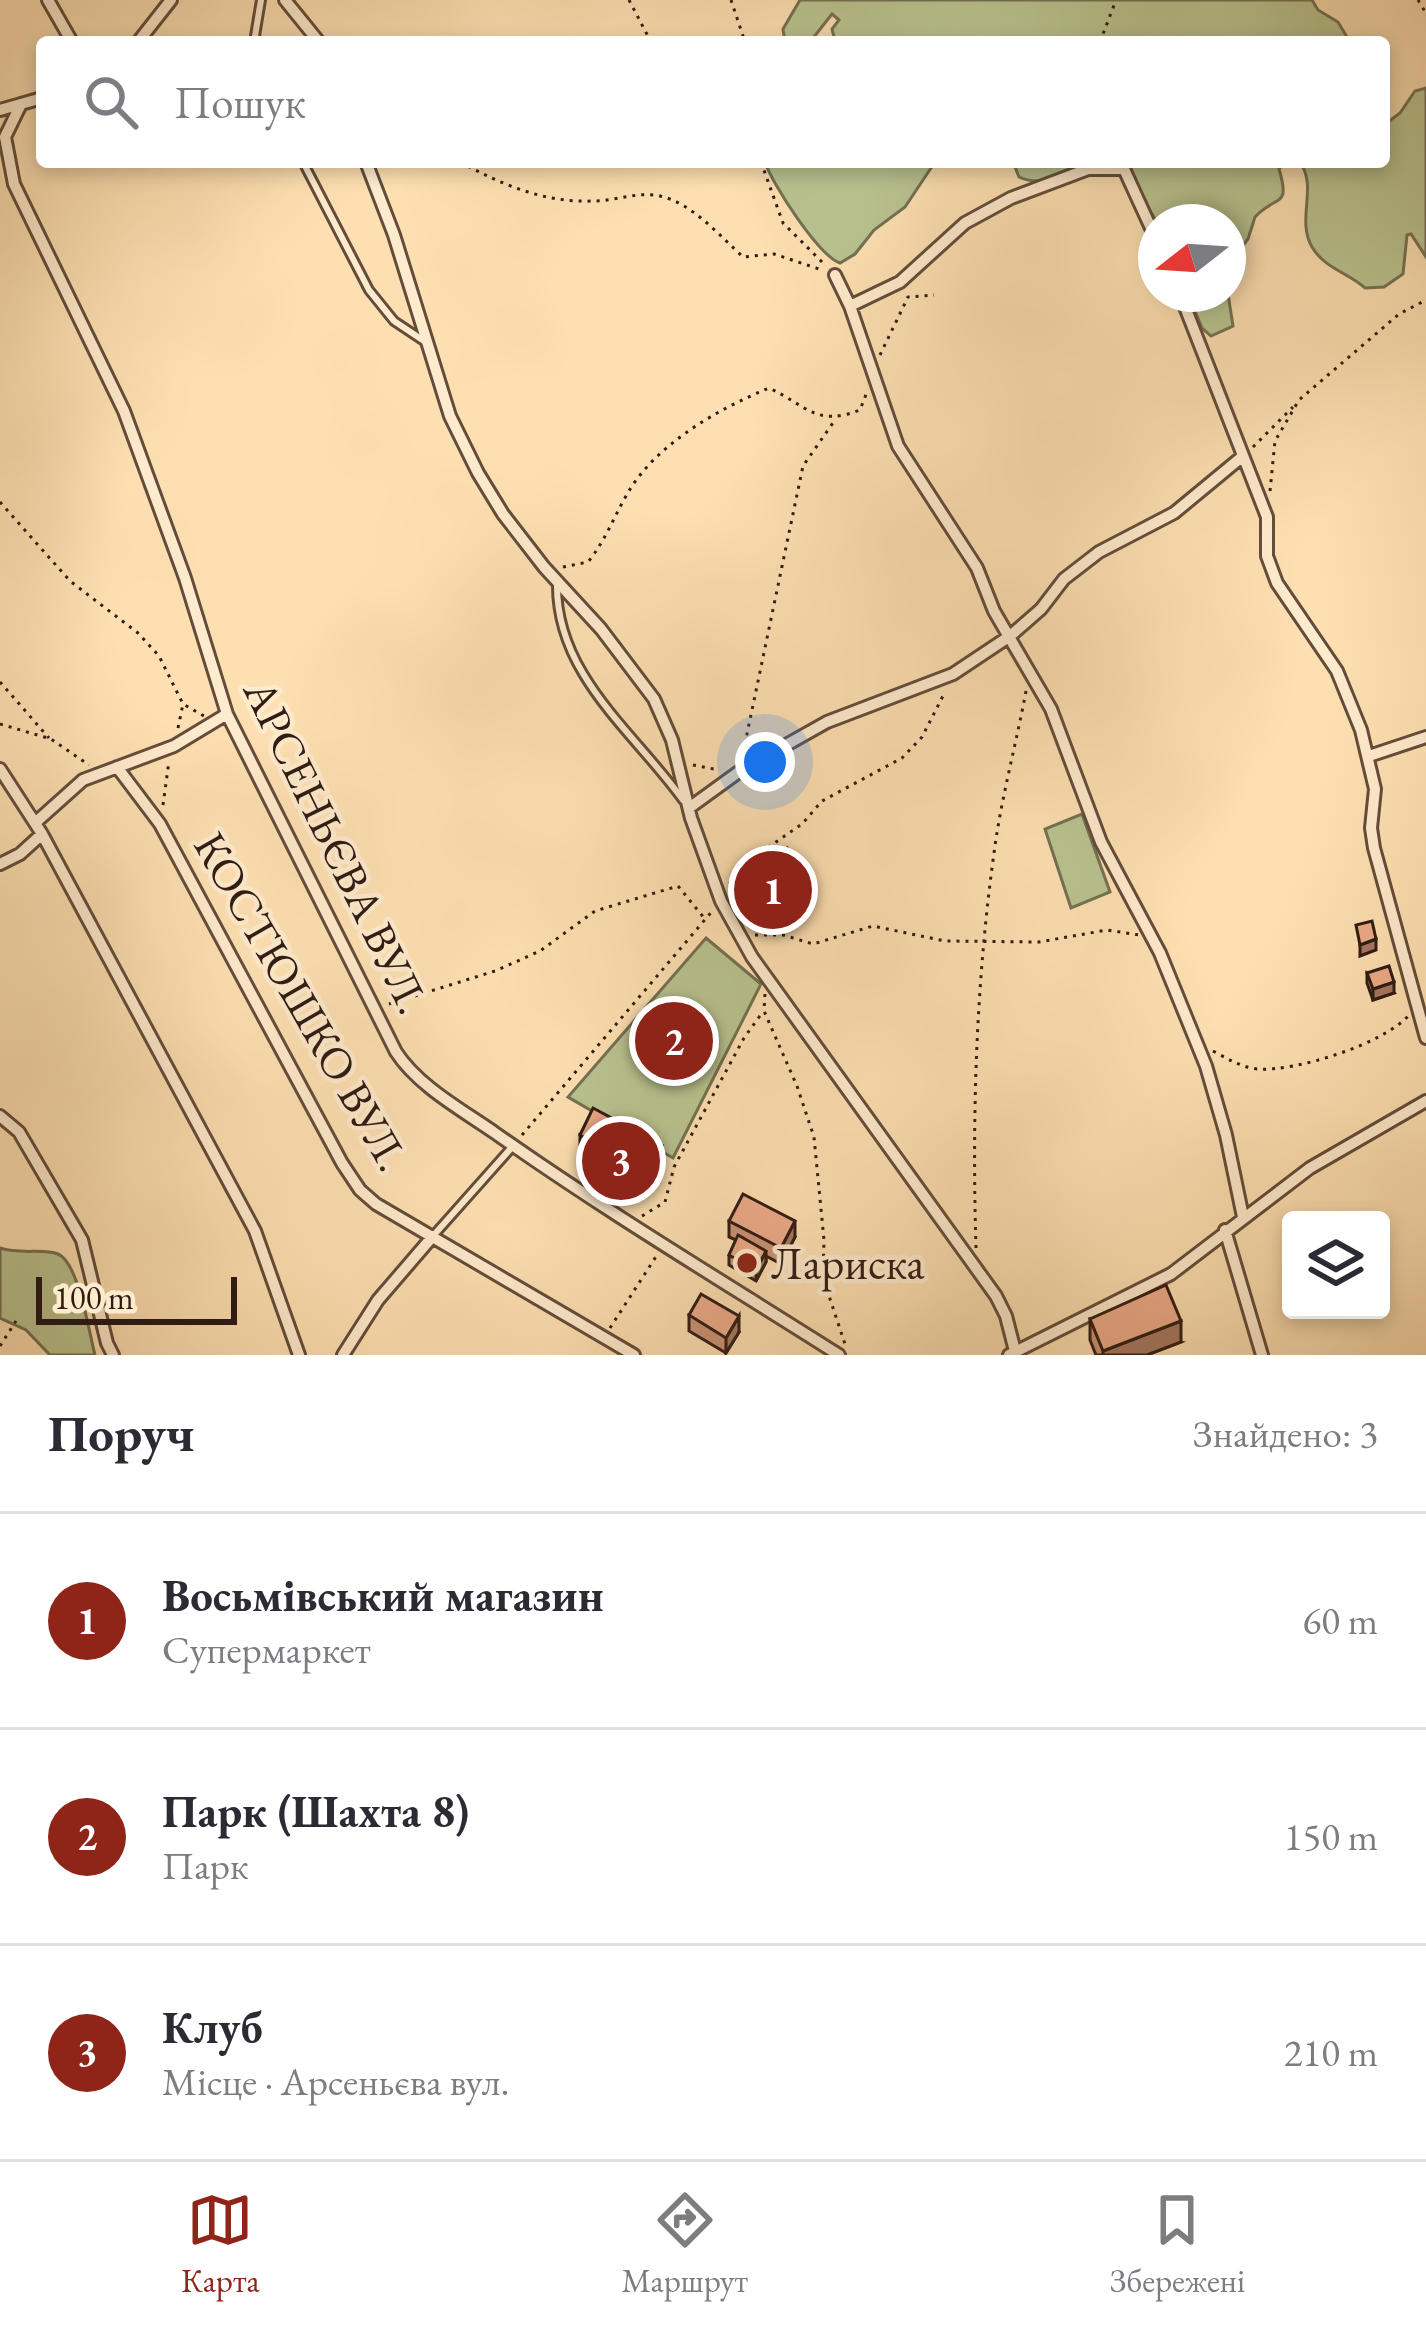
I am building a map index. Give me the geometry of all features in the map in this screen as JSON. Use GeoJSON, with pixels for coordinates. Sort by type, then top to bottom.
{"type":"FeatureCollection","features":[{"type":"Feature","properties":{"kind":"street"},"geometry":{"type":"LineString","coordinates":[[48,0],[69,36]]}},
{"type":"Feature","properties":{"kind":"street"},"geometry":{"type":"LineString","coordinates":[[143,36],[171,0]]}},
{"type":"Feature","properties":{"kind":"street"},"geometry":{"type":"LineString","coordinates":[[285,0],[314,36]]}},
{"type":"Feature","properties":{"kind":"street"},"geometry":{"type":"LineString","coordinates":[[0,110],[36,100]]}},
{"type":"Feature","properties":{"kind":"street","name":"АРСЕНЬЄВА ВУЛ."},"geometry":{"type":"LineString","coordinates":[[20,106],[5,137],[14,184],[124,411],[185,578],[222,718],[406,1066],[513,1146],[843,1355]]}},
{"type":"Feature","properties":{"kind":"street"},"geometry":{"type":"LineString","coordinates":[[368,168],[450,416],[478,473],[557,584],[601,629],[654,699],[720,898],[742,939],[768,984],[977,1268],[1006,1316],[1012,1353],[1171,1274],[1310,1168],[1425,1100]]}},
{"type":"Feature","properties":{"kind":"street"},"geometry":{"type":"LineString","coordinates":[[850,305],[900,282],[965,223],[1044,184],[1088,170],[1124,169],[1140,204]]}},
{"type":"Feature","properties":{"kind":"street"},"geometry":{"type":"LineString","coordinates":[[835,275],[850,305],[898,446],[977,568],[994,611],[1051,709],[1101,842],[1151,937],[1196,1042],[1226,1135],[1243,1216]]}},
{"type":"Feature","properties":{"kind":"street"},"geometry":{"type":"LineString","coordinates":[[1187,312],[1267,517],[1267,556],[1276,583],[1337,671],[1369,756],[1375,789],[1374,848],[1426,1038]]}},
{"type":"Feature","properties":{"kind":"street"},"geometry":{"type":"LineString","coordinates":[[688,808],[740,771],[827,722],[953,674],[1010,637],[1041,609],[1064,579],[1099,552],[1184,506],[1243,456]]}},
{"type":"Feature","properties":{"kind":"street"},"geometry":{"type":"LineString","coordinates":[[0,864],[20,854],[57,799],[100,773],[174,746],[222,718]]}},
{"type":"Feature","properties":{"kind":"street"},"geometry":{"type":"LineString","coordinates":[[1369,756],[1426,736]]}},
{"type":"Feature","properties":{"kind":"street","name":"КОСТЮШКО ВУЛ."},"geometry":{"type":"LineString","coordinates":[[117,767],[160,824],[360,1190],[490,1274],[634,1355]]}},
{"type":"Feature","properties":{"kind":"street"},"geometry":{"type":"LineString","coordinates":[[0,769],[38,828],[255,1231],[299,1355]]}},
{"type":"Feature","properties":{"kind":"street"},"geometry":{"type":"LineString","coordinates":[[0,1116],[19,1132],[82,1240],[113,1355]]}},
{"type":"Feature","properties":{"kind":"street"},"geometry":{"type":"LineString","coordinates":[[1225,1230],[1262,1355]]}},
{"type":"Feature","properties":{"kind":"street"},"geometry":{"type":"LineString","coordinates":[[343,1355],[378,1300],[433,1236]]}},
{"type":"Feature","properties":{"kind":"lane"},"geometry":{"type":"LineString","coordinates":[[255,36],[260,0]]}},
{"type":"Feature","properties":{"kind":"lane"},"geometry":{"type":"LineString","coordinates":[[306,168],[369,290],[394,321],[427,343]]}},
{"type":"Feature","properties":{"kind":"lane"},"geometry":{"type":"LineString","coordinates":[[557,584],[556,611],[562,633],[582,672],[688,808]]}},
{"type":"Feature","properties":{"kind":"lane"},"geometry":{"type":"LineString","coordinates":[[433,1236],[513,1146]]}},
{"type":"Feature","properties":{"kind":"path"},"geometry":{"type":"LineString","coordinates":[[629,0],[648,36]]}},
{"type":"Feature","properties":{"kind":"path"},"geometry":{"type":"LineString","coordinates":[[731,0],[743,36]]}},
{"type":"Feature","properties":{"kind":"path"},"geometry":{"type":"LineString","coordinates":[[1102,36],[1116,0]]}},
{"type":"Feature","properties":{"kind":"path"},"geometry":{"type":"LineString","coordinates":[[1418,0],[1426,13]]}},
{"type":"Feature","properties":{"kind":"path"},"geometry":{"type":"LineString","coordinates":[[472,168],[526,194],[557,199],[597,202],[640,194],[663,196],[705,221],[743,257],[774,254],[835,275]]}},
{"type":"Feature","properties":{"kind":"path"},"geometry":{"type":"LineString","coordinates":[[763,168],[783,224],[835,275]]}},
{"type":"Feature","properties":{"kind":"path"},"geometry":{"type":"LineString","coordinates":[[544,567],[588,562],[646,468],[699,425],[749,397],[770,388],[808,413],[836,418],[860,410],[872,370],[908,297],[934,295]]}},
{"type":"Feature","properties":{"kind":"path"},"geometry":{"type":"LineString","coordinates":[[1243,456],[1299,400],[1399,314],[1426,300]]}},
{"type":"Feature","properties":{"kind":"path"},"geometry":{"type":"LineString","coordinates":[[1267,517],[1275,441],[1299,400]]}},
{"type":"Feature","properties":{"kind":"path"},"geometry":{"type":"LineString","coordinates":[[676,758],[695,766],[740,771],[803,466],[836,418]]}},
{"type":"Feature","properties":{"kind":"path"},"geometry":{"type":"LineString","coordinates":[[0,502],[70,581],[138,633],[159,656],[183,704],[166,770],[160,824]]}},
{"type":"Feature","properties":{"kind":"path"},"geometry":{"type":"LineString","coordinates":[[977,1268],[976,1090],[985,942],[994,849],[1030,671]]}},
{"type":"Feature","properties":{"kind":"path"},"geometry":{"type":"LineString","coordinates":[[513,1146],[705,919],[747,862],[802,824],[822,801],[902,758],[922,736],[953,674]]}},
{"type":"Feature","properties":{"kind":"path"},"geometry":{"type":"LineString","coordinates":[[0,682],[51,739],[100,773]]}},
{"type":"Feature","properties":{"kind":"path"},"geometry":{"type":"LineString","coordinates":[[183,704],[222,718]]}},
{"type":"Feature","properties":{"kind":"path"},"geometry":{"type":"LineString","coordinates":[[0,724],[51,739]]}},
{"type":"Feature","properties":{"kind":"path"},"geometry":{"type":"LineString","coordinates":[[374,1008],[495,971],[540,950],[595,911],[661,888],[678,886],[705,919]]}},
{"type":"Feature","properties":{"kind":"path"},"geometry":{"type":"LineString","coordinates":[[742,939],[762,933],[813,944],[873,926],[945,941],[1039,942],[1107,930],[1151,937]]}},
{"type":"Feature","properties":{"kind":"path"},"geometry":{"type":"LineString","coordinates":[[629,1222],[665,1202],[674,1167],[744,1038],[764,1011],[768,984]]}},
{"type":"Feature","properties":{"kind":"path"},"geometry":{"type":"LineString","coordinates":[[1196,1042],[1244,1067],[1284,1067],[1387,1035],[1418,1005]]}},
{"type":"Feature","properties":{"kind":"path"},"geometry":{"type":"LineString","coordinates":[[764,1011],[811,1125],[824,1240],[823,1277],[843,1355]]}},
{"type":"Feature","properties":{"kind":"path"},"geometry":{"type":"LineString","coordinates":[[604,1337],[664,1244]]}},
{"type":"Feature","properties":{"kind":"path"},"geometry":{"type":"LineString","coordinates":[[0,1346],[16,1321]]}},
{"type":"Feature","properties":{"kind":"green space"},"geometry":{"type":"Polygon","coordinates":[[[800,0],[1312,0],[1346,36],[834,36],[832,29],[839,20],[832,14],[815,36],[784,36],[783,29],[800,0]]]}},
{"type":"Feature","properties":{"kind":"green space"},"geometry":{"type":"Polygon","coordinates":[[[1426,88],[1426,257],[1411,234],[1407,235],[1403,274],[1384,287],[1365,288],[1324,261],[1312,247],[1303,168],[1390,168],[1390,120],[1415,91],[1426,88]]]}},
{"type":"Feature","properties":{"kind":"green space"},"geometry":{"type":"Polygon","coordinates":[[[768,168],[931,168],[905,207],[840,263],[820,247],[768,168]]]}},
{"type":"Feature","properties":{"kind":"green space"},"geometry":{"type":"Polygon","coordinates":[[[1015,168],[1089,168],[1056,178],[1019,177],[1015,168]]]}},
{"type":"Feature","properties":{"kind":"green space"},"geometry":{"type":"Polygon","coordinates":[[[1123,168],[1280,168],[1282,196],[1255,217],[1248,239],[1246,204],[1138,204],[1123,168]]]}},
{"type":"Feature","properties":{"kind":"green space"},"geometry":{"type":"Polygon","coordinates":[[[1195,312],[1231,312],[1233,326],[1211,336],[1195,312]]]}},
{"type":"Feature","properties":{"kind":"green space"},"geometry":{"type":"Polygon","coordinates":[[[1082,814],[1110,892],[1071,908],[1045,829],[1082,814]]]}},
{"type":"Feature","properties":{"kind":"green space"},"geometry":{"type":"Polygon","coordinates":[[[706,938],[761,984],[673,1158],[568,1097],[706,938]]]}},
{"type":"Feature","properties":{"kind":"green space"},"geometry":{"type":"Polygon","coordinates":[[[0,1248],[52,1252],[65,1260],[77,1284],[95,1355],[50,1355],[26,1330],[0,1318],[0,1248]]]}},
{"type":"Feature","properties":{"kind":"building"},"geometry":{"type":"Polygon","coordinates":[[[787,848],[803,881],[757,900],[743,868],[787,848]]]}},
{"type":"Feature","properties":{"kind":"building"},"geometry":{"type":"Polygon","coordinates":[[[1372,921],[1376,939],[1360,945],[1356,925],[1372,921]]]}},
{"type":"Feature","properties":{"kind":"building"},"geometry":{"type":"Polygon","coordinates":[[[1389,966],[1394,982],[1373,989],[1367,973],[1389,966]]]}},
{"type":"Feature","properties":{"kind":"building"},"geometry":{"type":"Polygon","coordinates":[[[593,1108],[662,1145],[647,1173],[580,1135],[593,1108]]]}},
{"type":"Feature","properties":{"kind":"building"},"geometry":{"type":"Polygon","coordinates":[[[743,1194],[795,1221],[781,1248],[729,1221],[743,1194]]]}},
{"type":"Feature","properties":{"kind":"building"},"geometry":{"type":"Polygon","coordinates":[[[738,1235],[766,1251],[756,1270],[729,1255],[738,1235]]]}},
{"type":"Feature","properties":{"kind":"building"},"geometry":{"type":"Polygon","coordinates":[[[1166,1285],[1181,1321],[1103,1351],[1090,1319],[1166,1285]]]}},
{"type":"Feature","properties":{"kind":"building"},"geometry":{"type":"Polygon","coordinates":[[[701,1294],[739,1316],[726,1338],[689,1315],[701,1294]]]}},
{"type":"Feature","properties":{"kind":"place","name":"Восьмівський магазин"},"geometry":{"type":"Point","coordinates":[773,890]}},
{"type":"Feature","properties":{"kind":"place","name":"Парк (Шахта 8)"},"geometry":{"type":"Point","coordinates":[674,1041]}},
{"type":"Feature","properties":{"kind":"place","name":"Клуб"},"geometry":{"type":"Point","coordinates":[621,1161]}},
{"type":"Feature","properties":{"kind":"place","name":"Лариска"},"geometry":{"type":"Point","coordinates":[747,1263]}}]}
